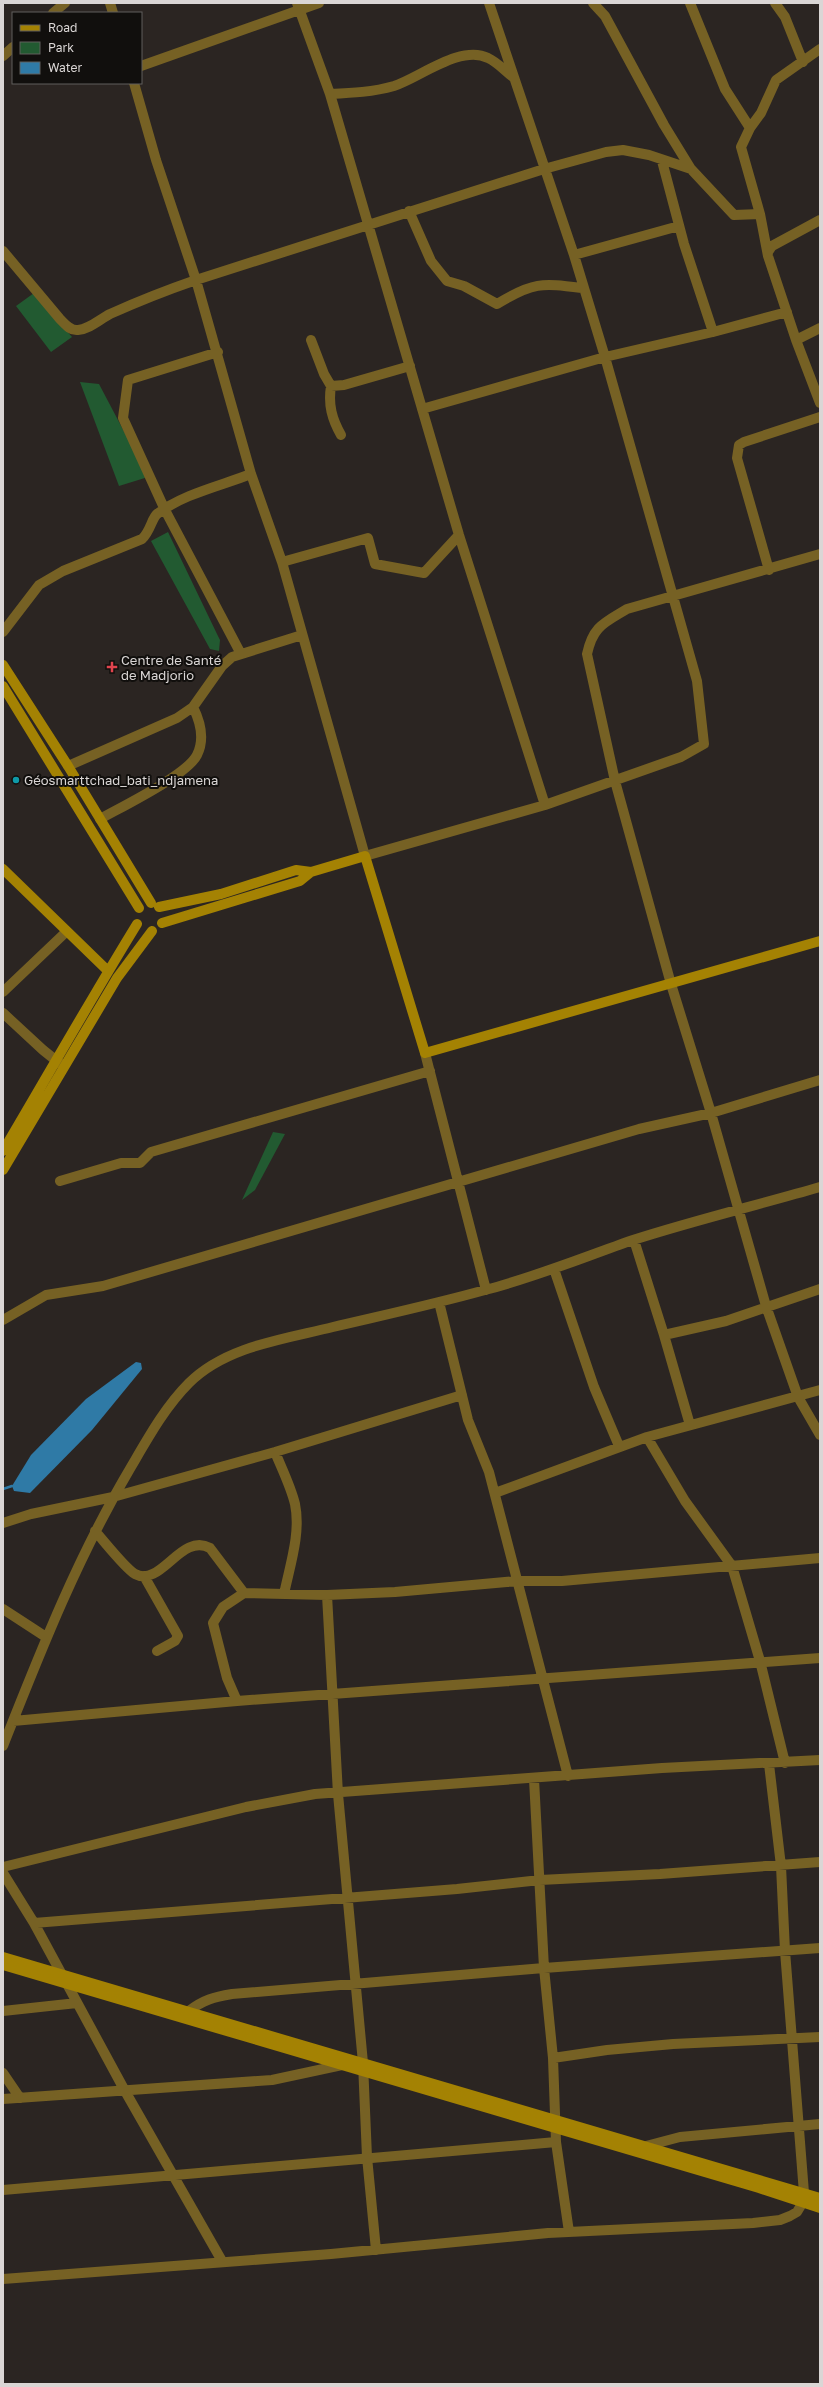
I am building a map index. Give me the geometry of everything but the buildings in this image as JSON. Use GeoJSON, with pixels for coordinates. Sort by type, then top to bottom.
{"type":"FeatureCollection","features":[{"type":"Feature","properties":{"kind":"street"},"geometry":{"type":"LineString","coordinates":[[54,12],[65,3]]}},
{"type":"Feature","properties":{"kind":"street"},"geometry":{"type":"LineString","coordinates":[[142,66],[298,7],[319,3]]}},
{"type":"Feature","properties":{"kind":"street"},"geometry":{"type":"LineString","coordinates":[[139,908],[221,894],[296,870],[310,872],[545,804],[614,781],[681,756],[704,744],[697,682],[605,357],[582,288],[574,255],[489,3]]}},
{"type":"Feature","properties":{"kind":"street"},"geometry":{"type":"LineString","coordinates":[[593,3],[605,16],[664,125],[691,169],[734,215],[760,214]]}},
{"type":"Feature","properties":{"kind":"street"},"geometry":{"type":"LineString","coordinates":[[690,3],[725,89],[750,128]]}},
{"type":"Feature","properties":{"kind":"street"},"geometry":{"type":"LineString","coordinates":[[775,3],[785,17],[803,62]]}},
{"type":"Feature","properties":{"kind":"street"},"geometry":{"type":"LineString","coordinates":[[298,7],[330,94],[459,535],[545,804]]}},
{"type":"Feature","properties":{"kind":"street"},"geometry":{"type":"LineString","coordinates":[[3,56],[12,48]]}},
{"type":"Feature","properties":{"kind":"street"},"geometry":{"type":"LineString","coordinates":[[820,49],[776,80],[741,147],[760,214],[768,252],[786,312],[820,403]]}},
{"type":"Feature","properties":{"kind":"street"},"geometry":{"type":"LineString","coordinates":[[330,94],[364,92],[395,85],[443,62],[467,55],[488,57],[513,77]]}},
{"type":"Feature","properties":{"kind":"street"},"geometry":{"type":"LineString","coordinates":[[134,84],[156,160],[218,352],[251,474],[282,562],[365,856],[425,1053],[486,1290]]}},
{"type":"Feature","properties":{"kind":"street"},"geometry":{"type":"LineString","coordinates":[[3,250],[60,319],[70,329],[76,330],[90,326],[108,315],[142,299],[196,280],[409,211],[544,169],[606,152],[623,150],[649,155],[662,161],[691,169]]}},
{"type":"Feature","properties":{"kind":"street"},"geometry":{"type":"LineString","coordinates":[[662,161],[679,226],[713,332]]}},
{"type":"Feature","properties":{"kind":"street"},"geometry":{"type":"LineString","coordinates":[[409,211],[431,261],[447,281],[464,286],[497,304],[518,291],[544,284],[582,288]]}},
{"type":"Feature","properties":{"kind":"street"},"geometry":{"type":"LineString","coordinates":[[768,252],[772,246],[820,220]]}},
{"type":"Feature","properties":{"kind":"street"},"geometry":{"type":"LineString","coordinates":[[574,255],[679,226]]}},
{"type":"Feature","properties":{"kind":"street"},"geometry":{"type":"LineString","coordinates":[[422,409],[605,357],[713,332],[786,312]]}},
{"type":"Feature","properties":{"kind":"street"},"geometry":{"type":"LineString","coordinates":[[796,340],[820,328]]}},
{"type":"Feature","properties":{"kind":"street"},"geometry":{"type":"LineString","coordinates":[[312,340],[324,374],[331,386],[330,396],[332,417],[341,435]]}},
{"type":"Feature","properties":{"kind":"street"},"geometry":{"type":"LineString","coordinates":[[218,352],[128,380],[123,418],[165,510],[241,654]]}},
{"type":"Feature","properties":{"kind":"street"},"geometry":{"type":"LineString","coordinates":[[331,386],[344,385],[410,366]]}},
{"type":"Feature","properties":{"kind":"street"},"geometry":{"type":"LineString","coordinates":[[769,570],[737,458],[737,451],[744,442],[820,417]]}},
{"type":"Feature","properties":{"kind":"street"},"geometry":{"type":"LineString","coordinates":[[3,632],[39,585],[63,571],[142,539],[150,532],[156,515],[183,499],[251,474]]}},
{"type":"Feature","properties":{"kind":"street"},"geometry":{"type":"LineString","coordinates":[[282,562],[368,538],[375,564],[424,573],[459,535]]}},
{"type":"Feature","properties":{"kind":"street"},"geometry":{"type":"LineString","coordinates":[[820,554],[769,570],[673,595],[627,609],[601,625],[591,637],[587,654],[614,781],[671,984],[711,1113],[766,1306],[798,1397],[820,1435]]}},
{"type":"Feature","properties":{"kind":"street"},"geometry":{"type":"LineString","coordinates":[[68,766],[177,718],[193,707],[222,666],[232,657],[302,635]]}},
{"type":"Feature","properties":{"kind":"street"},"geometry":{"type":"LineString","coordinates":[[3,666],[155,905],[163,914],[162,923]]}},
{"type":"Feature","properties":{"kind":"street"},"geometry":{"type":"LineString","coordinates":[[3,686],[139,908]]}},
{"type":"Feature","properties":{"kind":"street"},"geometry":{"type":"LineString","coordinates":[[100,819],[185,769],[198,754],[201,736],[200,720],[193,707]]}},
{"type":"Feature","properties":{"kind":"street"},"geometry":{"type":"LineString","coordinates":[[3,869],[66,932],[108,971]]}},
{"type":"Feature","properties":{"kind":"street"},"geometry":{"type":"LineString","coordinates":[[3,1170],[120,974],[152,931],[162,923],[300,881],[310,872]]}},
{"type":"Feature","properties":{"kind":"street"},"geometry":{"type":"LineString","coordinates":[[3,1151],[137,924],[136,916],[139,908]]}},
{"type":"Feature","properties":{"kind":"street"},"geometry":{"type":"LineString","coordinates":[[137,924],[144,930],[152,931]]}},
{"type":"Feature","properties":{"kind":"street"},"geometry":{"type":"LineString","coordinates":[[3,992],[66,932]]}},
{"type":"Feature","properties":{"kind":"street"},"geometry":{"type":"LineString","coordinates":[[425,1053],[820,941]]}},
{"type":"Feature","properties":{"kind":"street"},"geometry":{"type":"LineString","coordinates":[[3,1013],[56,1061],[65,1067]]}},
{"type":"Feature","properties":{"kind":"street"},"geometry":{"type":"LineString","coordinates":[[60,1181],[121,1164],[140,1163],[151,1152],[430,1072]]}},
{"type":"Feature","properties":{"kind":"street"},"geometry":{"type":"LineString","coordinates":[[3,1320],[46,1295],[103,1286],[639,1129],[711,1113],[820,1080]]}},
{"type":"Feature","properties":{"kind":"street"},"geometry":{"type":"LineString","coordinates":[[3,1746],[46,1637],[95,1531],[113,1497],[155,1426],[175,1398],[190,1381],[209,1368],[236,1353],[272,1342],[486,1290],[554,1269],[634,1240],[820,1187]]}},
{"type":"Feature","properties":{"kind":"street"},"geometry":{"type":"LineString","coordinates":[[634,1240],[690,1425]]}},
{"type":"Feature","properties":{"kind":"street"},"geometry":{"type":"LineString","coordinates":[[554,1269],[594,1387],[619,1446]]}},
{"type":"Feature","properties":{"kind":"street"},"geometry":{"type":"LineString","coordinates":[[664,1335],[726,1321],[766,1306],[820,1289]]}},
{"type":"Feature","properties":{"kind":"street"},"geometry":{"type":"LineString","coordinates":[[438,1302],[468,1420],[489,1472],[568,1776]]}},
{"type":"Feature","properties":{"kind":"street"},"geometry":{"type":"LineString","coordinates":[[494,1493],[619,1446],[820,1390]]}},
{"type":"Feature","properties":{"kind":"street"},"geometry":{"type":"LineString","coordinates":[[3,1523],[31,1514],[113,1497],[276,1452],[462,1395]]}},
{"type":"Feature","properties":{"kind":"street"},"geometry":{"type":"LineString","coordinates":[[647,1438],[685,1501],[732,1566],[760,1661],[785,1763]]}},
{"type":"Feature","properties":{"kind":"street"},"geometry":{"type":"LineString","coordinates":[[276,1452],[295,1503],[297,1518],[296,1534],[284,1594]]}},
{"type":"Feature","properties":{"kind":"street"},"geometry":{"type":"LineString","coordinates":[[95,1531],[134,1573],[144,1576],[154,1573],[193,1545],[204,1545],[210,1548],[244,1593]]}},
{"type":"Feature","properties":{"kind":"street"},"geometry":{"type":"LineString","coordinates":[[237,1701],[227,1678],[213,1623],[223,1607],[244,1593],[327,1595],[517,1581],[562,1581],[820,1558]]}},
{"type":"Feature","properties":{"kind":"street"},"geometry":{"type":"LineString","coordinates":[[144,1576],[178,1636],[175,1641],[157,1651]]}},
{"type":"Feature","properties":{"kind":"street"},"geometry":{"type":"LineString","coordinates":[[327,1595],[338,1794],[363,2067],[367,2158],[376,2250]]}},
{"type":"Feature","properties":{"kind":"street"},"geometry":{"type":"LineString","coordinates":[[3,1609],[46,1637]]}},
{"type":"Feature","properties":{"kind":"street"},"geometry":{"type":"LineString","coordinates":[[13,1721],[237,1701],[502,1682],[543,1677],[820,1658]]}},
{"type":"Feature","properties":{"kind":"street"},"geometry":{"type":"LineString","coordinates":[[3,1867],[246,1807],[291,1798],[662,1768],[769,1764],[820,1760]]}},
{"type":"Feature","properties":{"kind":"street"},"geometry":{"type":"LineString","coordinates":[[3,2279],[376,2250],[569,2232],[780,2220],[797,2212],[804,2198],[800,2125],[785,1951],[781,1866],[769,1764]]}},
{"type":"Feature","properties":{"kind":"street"},"geometry":{"type":"LineString","coordinates":[[534,1779],[544,1968],[553,2058],[556,2142],[569,2232]]}},
{"type":"Feature","properties":{"kind":"street"},"geometry":{"type":"LineString","coordinates":[[34,1923],[540,1880],[781,1866],[820,1862]]}},
{"type":"Feature","properties":{"kind":"street"},"geometry":{"type":"LineString","coordinates":[[3,1873],[34,1923],[125,2091],[222,2261]]}},
{"type":"Feature","properties":{"kind":"street"},"geometry":{"type":"LineString","coordinates":[[189,2011],[203,2001],[213,1997],[544,1968],[820,1948]]}},
{"type":"Feature","properties":{"kind":"street"},"geometry":{"type":"LineString","coordinates":[[3,1957],[189,2011],[363,2067],[804,2198],[820,2198]]}},
{"type":"Feature","properties":{"kind":"street"},"geometry":{"type":"LineString","coordinates":[[3,1965],[342,2065],[363,2067]]}},
{"type":"Feature","properties":{"kind":"street"},"geometry":{"type":"LineString","coordinates":[[3,2012],[77,2003]]}},
{"type":"Feature","properties":{"kind":"street"},"geometry":{"type":"LineString","coordinates":[[553,2058],[607,2050],[673,2044],[820,2037]]}},
{"type":"Feature","properties":{"kind":"street"},"geometry":{"type":"LineString","coordinates":[[3,2099],[272,2080],[306,2074],[342,2065]]}},
{"type":"Feature","properties":{"kind":"street"},"geometry":{"type":"LineString","coordinates":[[3,2073],[20,2098]]}},
{"type":"Feature","properties":{"kind":"street"},"geometry":{"type":"LineString","coordinates":[[556,2124],[646,2146],[804,2198],[820,2208]]}},
{"type":"Feature","properties":{"kind":"street"},"geometry":{"type":"LineString","coordinates":[[646,2146],[680,2138],[820,2124]]}},
{"type":"Feature","properties":{"kind":"street"},"geometry":{"type":"LineString","coordinates":[[3,2190],[367,2158],[480,2150],[556,2142]]}},
{"type":"Feature","properties":{"kind":"green space"},"geometry":{"type":"Polygon","coordinates":[[[34,293],[72,337],[51,352],[16,306],[34,293]]]}},
{"type":"Feature","properties":{"kind":"green space"},"geometry":{"type":"Polygon","coordinates":[[[80,382],[99,384],[148,477],[119,486],[80,382]]]}},
{"type":"Feature","properties":{"kind":"green space"},"geometry":{"type":"Polygon","coordinates":[[[168,532],[220,640],[219,651],[210,649],[151,541],[168,532]]]}},
{"type":"Feature","properties":{"kind":"green space"},"geometry":{"type":"Polygon","coordinates":[[[273,1132],[285,1134],[255,1190],[242,1200],[273,1132]]]}},
{"type":"Feature","properties":{"kind":"water"},"geometry":{"type":"Polygon","coordinates":[[[136,1362],[141,1363],[142,1369],[92,1430],[30,1493],[14,1491],[12,1486],[31,1455],[86,1399],[136,1362]]]}},
{"type":"Feature","properties":{"kind":"waterway"},"geometry":{"type":"LineString","coordinates":[[3,1489],[12,1486]]}},
{"type":"Feature","properties":{"kind":"place","name":"Centre de Santé de Madjorio"},"geometry":{"type":"Point","coordinates":[112,667]}},
{"type":"Feature","properties":{"kind":"place","name":"Géosmarttchad_bati_ndjamena"},"geometry":{"type":"Point","coordinates":[16,780]}}]}
